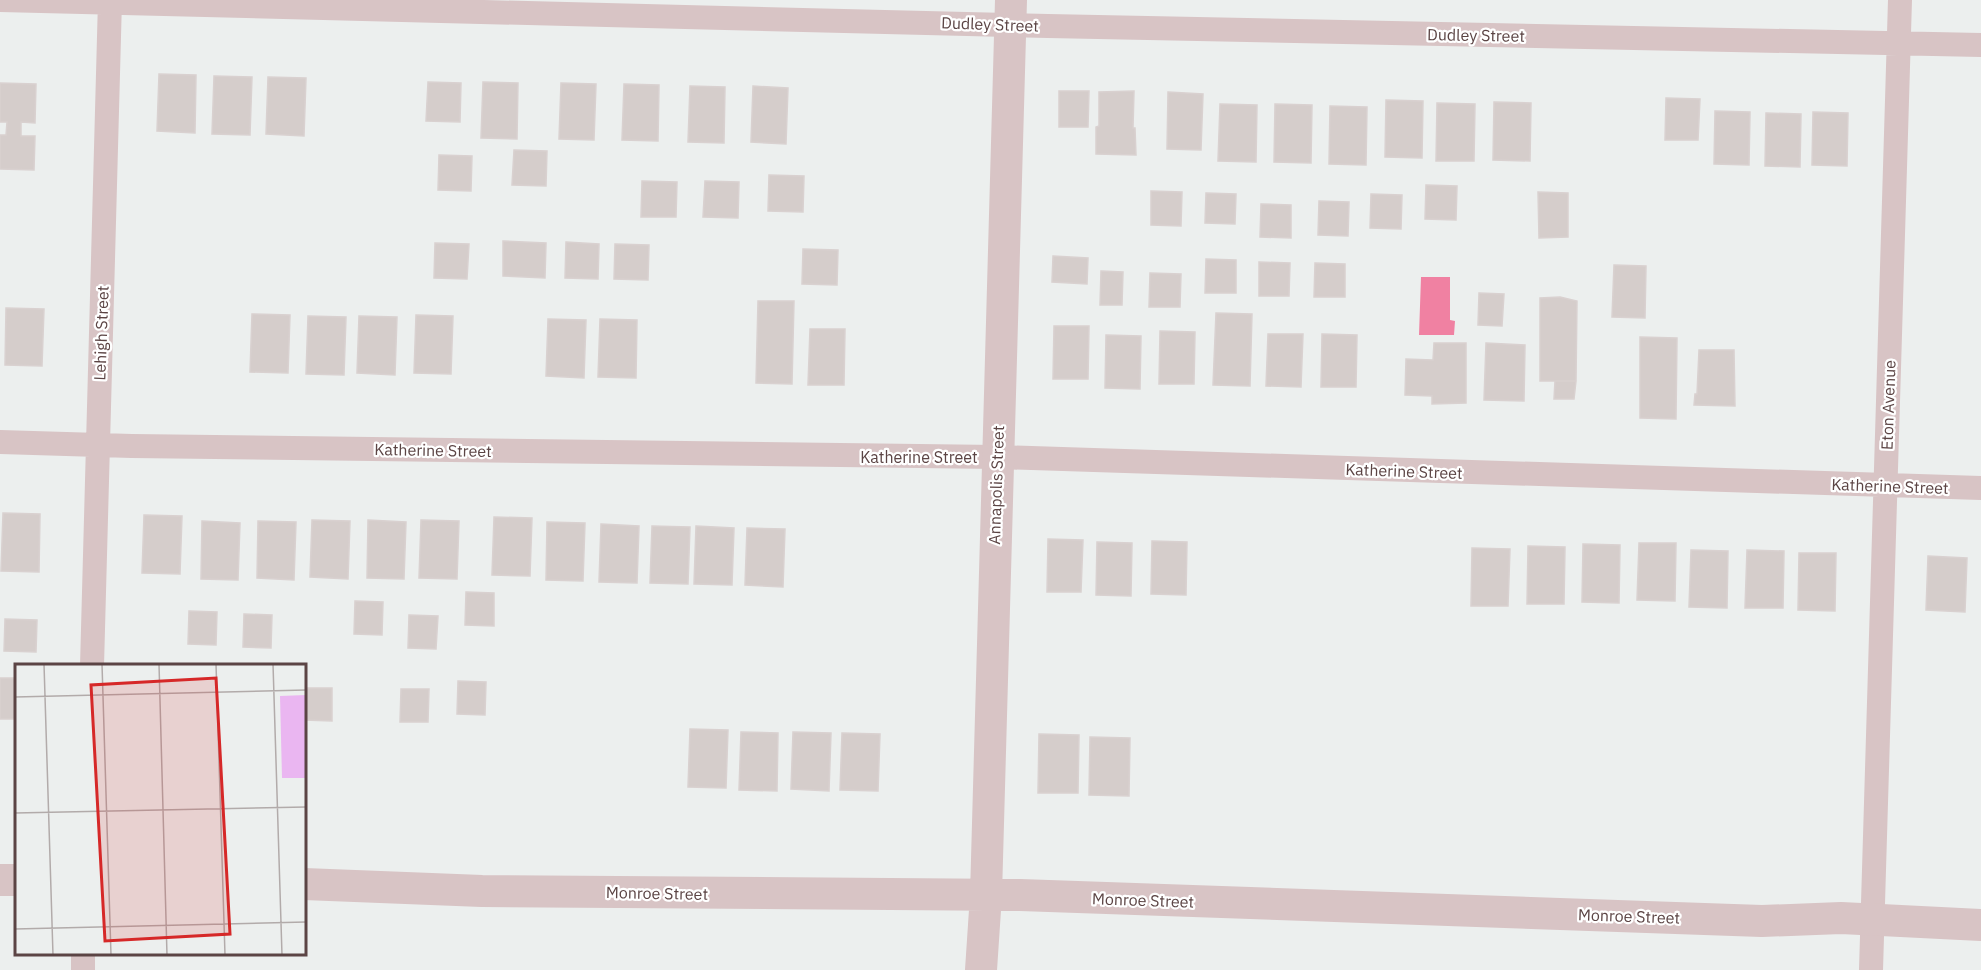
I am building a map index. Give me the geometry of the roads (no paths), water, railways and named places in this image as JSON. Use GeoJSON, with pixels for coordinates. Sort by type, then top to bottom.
{"type":"FeatureCollection","features":[{"type":"Feature","properties":{"kind":"street","name":"Dudley Street"},"geometry":{"type":"LineString","coordinates":[[0,0],[1011,12],[1981,45]]}},
{"type":"Feature","properties":{"kind":"street","name":"Eton Avenue"},"geometry":{"type":"LineString","coordinates":[[1871,970],[1900,0]]}},
{"type":"Feature","properties":{"kind":"street","name":"Lehigh Street"},"geometry":{"type":"LineString","coordinates":[[92,664],[110,2]]}},
{"type":"Feature","properties":{"kind":"street","name":"Annapolis Street"},"geometry":{"type":"LineString","coordinates":[[981,970],[986,896],[1011,12]]}},
{"type":"Feature","properties":{"kind":"street","name":"Katherine Street"},"geometry":{"type":"LineString","coordinates":[[0,442],[997,457],[1981,488]]}},
{"type":"Feature","properties":{"kind":"street","name":"Monroe Street"},"geometry":{"type":"LineString","coordinates":[[306,884],[482,891],[986,896],[1750,921],[1872,919],[1981,925]]}}]}
